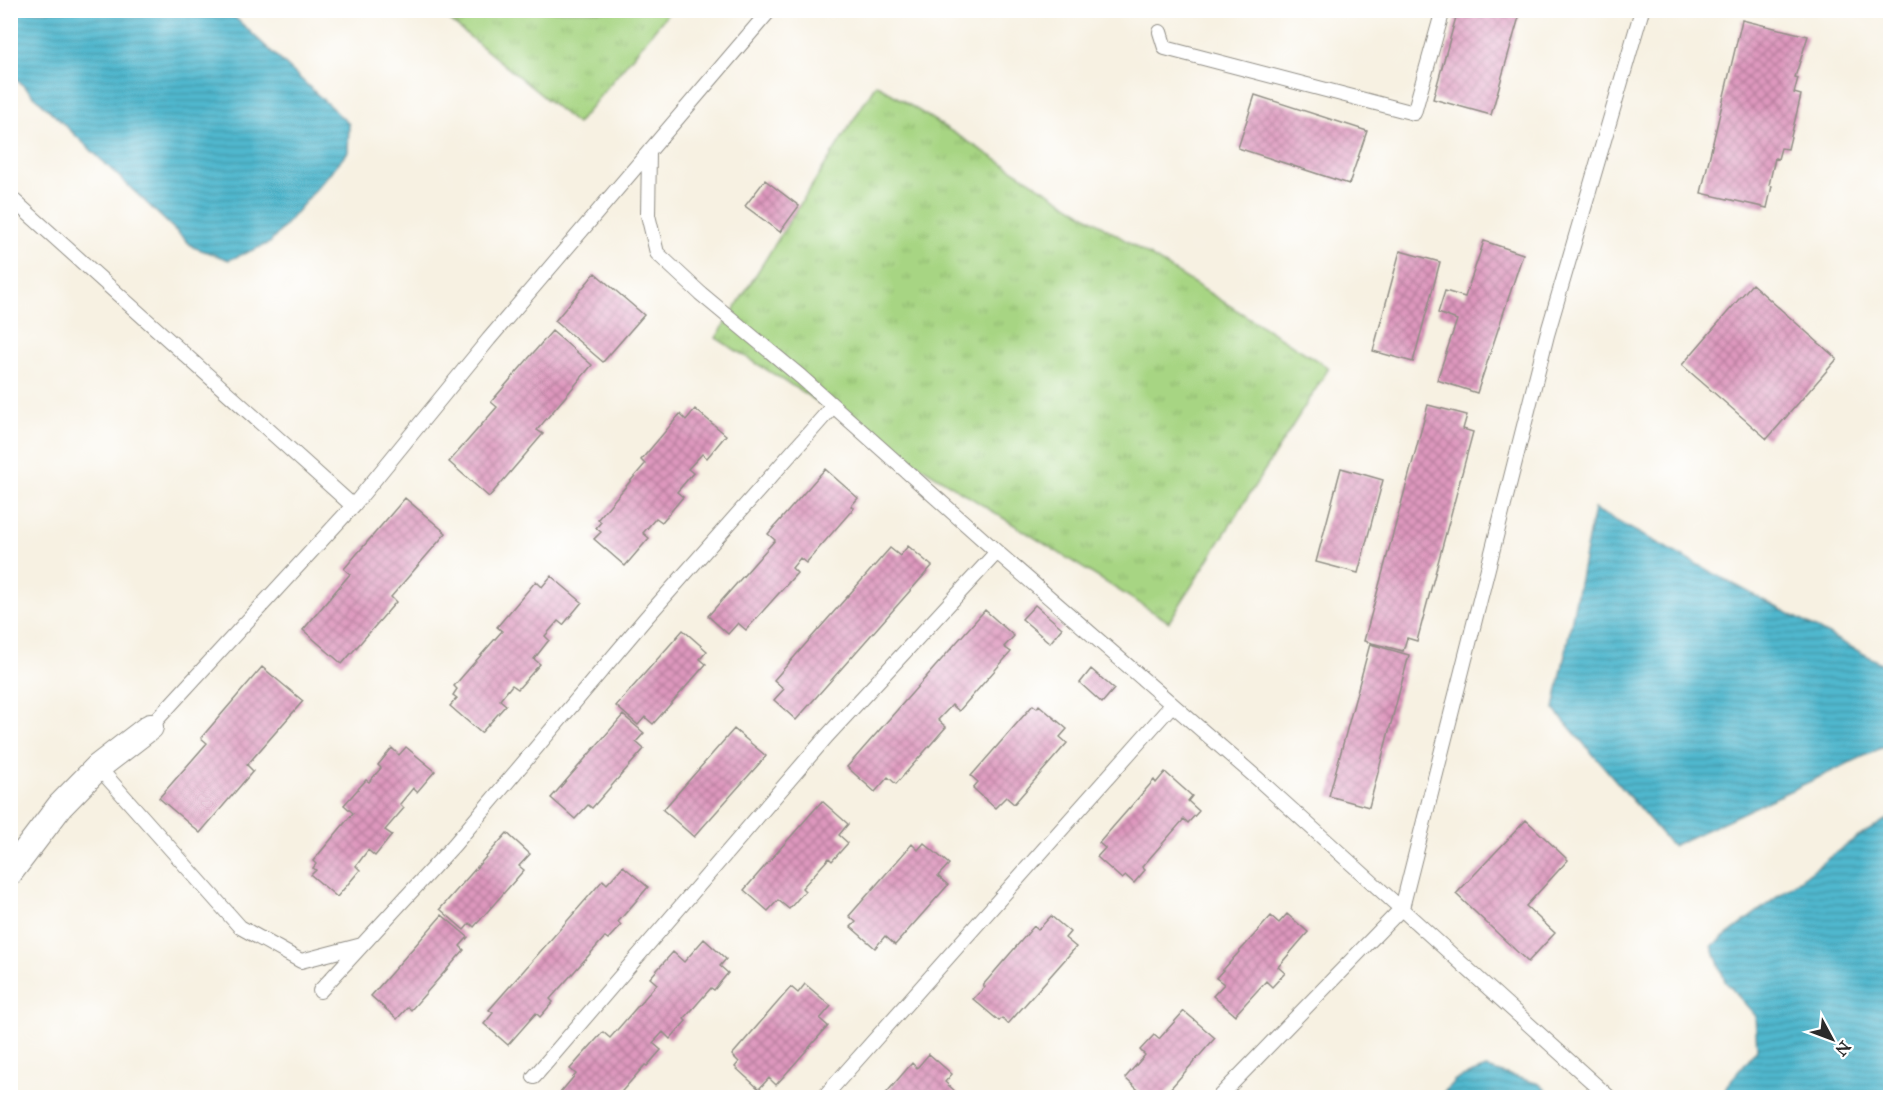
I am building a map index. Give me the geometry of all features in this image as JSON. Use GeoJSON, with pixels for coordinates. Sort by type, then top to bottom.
{"type":"FeatureCollection","features":[{"type":"Feature","properties":{"kind":"street"},"geometry":{"type":"LineString","coordinates":[[10,872],[60,806],[98,767],[150,727]]}},
{"type":"Feature","properties":{"kind":"lane"},"geometry":{"type":"LineString","coordinates":[[150,727],[352,506],[489,339],[770,10]]}},
{"type":"Feature","properties":{"kind":"lane"},"geometry":{"type":"LineString","coordinates":[[1160,32],[1165,48],[1414,113],[1443,10]]}},
{"type":"Feature","properties":{"kind":"lane"},"geometry":{"type":"LineString","coordinates":[[1218,1098],[1402,908],[1547,335],[1642,10]]}},
{"type":"Feature","properties":{"kind":"lane"},"geometry":{"type":"LineString","coordinates":[[649,152],[648,215],[657,253],[1258,779],[1610,1098]]}},
{"type":"Feature","properties":{"kind":"lane"},"geometry":{"type":"LineString","coordinates":[[10,197],[352,506]]}},
{"type":"Feature","properties":{"kind":"lane"},"geometry":{"type":"LineString","coordinates":[[320,991],[454,845],[645,618],[833,405]]}},
{"type":"Feature","properties":{"kind":"lane"},"geometry":{"type":"LineString","coordinates":[[534,1077],[827,736],[996,552]]}},
{"type":"Feature","properties":{"kind":"lane"},"geometry":{"type":"LineString","coordinates":[[823,1098],[1172,705]]}},
{"type":"Feature","properties":{"kind":"lane"},"geometry":{"type":"LineString","coordinates":[[98,767],[240,927],[301,961],[362,945]]}},
{"type":"Feature","properties":{"kind":"green space"},"geometry":{"type":"Polygon","coordinates":[[[438,11],[670,11],[577,124],[438,11]]]}},
{"type":"Feature","properties":{"kind":"green space"},"geometry":{"type":"Polygon","coordinates":[[[876,84],[1329,368],[1169,622],[716,338],[876,84]]]}},
{"type":"Feature","properties":{"kind":"water"},"geometry":{"type":"Polygon","coordinates":[[[10,11],[228,11],[349,124],[348,152],[270,243],[229,260],[193,247],[11,74],[10,11]]]}},
{"type":"Feature","properties":{"kind":"water"},"geometry":{"type":"Polygon","coordinates":[[[1594,509],[1890,668],[1890,744],[1672,846],[1554,709],[1594,509]]]}},
{"type":"Feature","properties":{"kind":"water"},"geometry":{"type":"Polygon","coordinates":[[[1890,817],[1890,1097],[1723,1097],[1727,1085],[1757,1049],[1755,1015],[1725,981],[1712,946],[1850,842],[1890,817]]]}},
{"type":"Feature","properties":{"kind":"water"},"geometry":{"type":"Polygon","coordinates":[[[1486,1068],[1539,1084],[1554,1097],[1440,1097],[1455,1080],[1486,1068]]]}},
{"type":"Feature","properties":{"kind":"building"},"geometry":{"type":"Polygon","coordinates":[[[1458,10],[1521,10],[1491,115],[1433,99],[1458,10]]]}},
{"type":"Feature","properties":{"kind":"building"},"geometry":{"type":"Polygon","coordinates":[[[1742,20],[1808,36],[1795,77],[1798,78],[1794,93],[1801,95],[1788,149],[1781,148],[1778,159],[1775,158],[1767,208],[1701,193],[1742,20]]]}},
{"type":"Feature","properties":{"kind":"building"},"geometry":{"type":"Polygon","coordinates":[[[1255,95],[1367,131],[1349,184],[1238,148],[1255,95]]]}},
{"type":"Feature","properties":{"kind":"building"},"geometry":{"type":"Polygon","coordinates":[[[765,180],[799,206],[780,232],[745,206],[765,180]]]}},
{"type":"Feature","properties":{"kind":"building"},"geometry":{"type":"Polygon","coordinates":[[[1484,241],[1523,254],[1477,393],[1437,380],[1457,320],[1438,313],[1445,291],[1465,297],[1484,241]]]}},
{"type":"Feature","properties":{"kind":"building"},"geometry":{"type":"Polygon","coordinates":[[[1400,251],[1440,262],[1413,362],[1373,351],[1400,251]]]}},
{"type":"Feature","properties":{"kind":"building"},"geometry":{"type":"Polygon","coordinates":[[[595,273],[644,315],[603,362],[555,321],[595,273]]]}},
{"type":"Feature","properties":{"kind":"building"},"geometry":{"type":"Polygon","coordinates":[[[1752,284],[1837,359],[1767,439],[1682,365],[1752,284]]]}},
{"type":"Feature","properties":{"kind":"building"},"geometry":{"type":"Polygon","coordinates":[[[552,331],[592,365],[537,430],[543,434],[489,497],[449,462],[497,407],[491,402],[552,331]]]}},
{"type":"Feature","properties":{"kind":"building"},"geometry":{"type":"Polygon","coordinates":[[[1428,405],[1467,415],[1463,429],[1473,432],[1417,641],[1407,638],[1403,651],[1364,641],[1428,405]]]}},
{"type":"Feature","properties":{"kind":"building"},"geometry":{"type":"Polygon","coordinates":[[[695,409],[726,435],[707,458],[702,454],[688,469],[693,473],[677,492],[683,497],[662,522],[656,518],[643,533],[649,538],[625,566],[594,539],[601,532],[596,528],[601,522],[598,519],[645,464],[641,460],[680,414],[686,420],[695,409]]]}},
{"type":"Feature","properties":{"kind":"building"},"geometry":{"type":"Polygon","coordinates":[[[1341,468],[1383,480],[1358,573],[1316,562],[1341,468]]]}},
{"type":"Feature","properties":{"kind":"building"},"geometry":{"type":"Polygon","coordinates":[[[825,469],[858,498],[851,506],[854,508],[806,563],[800,558],[792,568],[797,573],[746,630],[738,623],[728,634],[708,616],[775,540],[768,534],[825,469]]]}},
{"type":"Feature","properties":{"kind":"building"},"geometry":{"type":"Polygon","coordinates":[[[405,498],[446,533],[391,597],[396,602],[342,664],[303,630],[350,574],[344,569],[405,498]]]}},
{"type":"Feature","properties":{"kind":"building"},"geometry":{"type":"Polygon","coordinates":[[[908,546],[932,566],[796,720],[774,700],[784,689],[774,680],[890,548],[900,556],[908,546]]]}},
{"type":"Feature","properties":{"kind":"building"},"geometry":{"type":"Polygon","coordinates":[[[551,576],[582,602],[563,625],[558,621],[545,636],[549,640],[534,659],[540,664],[518,689],[512,685],[500,700],[506,705],[481,733],[450,706],[457,698],[453,695],[457,689],[454,686],[502,631],[497,627],[536,581],[542,587],[551,576]]]}},
{"type":"Feature","properties":{"kind":"building"},"geometry":{"type":"Polygon","coordinates":[[[1035,605],[1062,628],[1050,643],[1022,619],[1035,605]]]}},
{"type":"Feature","properties":{"kind":"building"},"geometry":{"type":"Polygon","coordinates":[[[985,610],[1014,636],[1004,647],[1011,652],[959,711],[952,705],[938,720],[946,727],[896,784],[888,777],[875,792],[847,767],[985,610]]]}},
{"type":"Feature","properties":{"kind":"building"},"geometry":{"type":"Polygon","coordinates":[[[683,630],[707,651],[700,659],[706,664],[653,724],[645,717],[638,725],[616,706],[683,630]]]}},
{"type":"Feature","properties":{"kind":"building"},"geometry":{"type":"Polygon","coordinates":[[[1370,644],[1409,655],[1369,807],[1329,796],[1370,644]]]}},
{"type":"Feature","properties":{"kind":"building"},"geometry":{"type":"Polygon","coordinates":[[[262,667],[303,701],[247,765],[253,771],[200,833],[159,798],[207,743],[201,738],[262,667]]]}},
{"type":"Feature","properties":{"kind":"building"},"geometry":{"type":"Polygon","coordinates":[[[1091,669],[1114,689],[1102,703],[1080,683],[1091,669]]]}},
{"type":"Feature","properties":{"kind":"building"},"geometry":{"type":"Polygon","coordinates":[[[1033,705],[1037,708],[1039,705],[1067,729],[1060,737],[1067,743],[1014,804],[1006,797],[995,808],[973,788],[978,782],[971,776],[1033,705]]]}},
{"type":"Feature","properties":{"kind":"building"},"geometry":{"type":"Polygon","coordinates":[[[623,715],[644,733],[636,742],[644,749],[592,808],[588,805],[575,819],[551,798],[623,715]]]}},
{"type":"Feature","properties":{"kind":"building"},"geometry":{"type":"Polygon","coordinates":[[[734,729],[766,756],[694,837],[663,810],[734,729]]]}},
{"type":"Feature","properties":{"kind":"building"},"geometry":{"type":"Polygon","coordinates":[[[406,747],[435,771],[417,792],[413,788],[400,804],[404,808],[385,830],[392,835],[375,856],[368,850],[356,866],[360,870],[337,897],[311,875],[316,870],[313,868],[316,864],[313,861],[353,813],[344,805],[366,780],[369,782],[381,768],[378,765],[392,748],[399,755],[406,747]]]}},
{"type":"Feature","properties":{"kind":"building"},"geometry":{"type":"Polygon","coordinates":[[[1165,772],[1192,796],[1188,801],[1199,811],[1188,823],[1184,819],[1142,867],[1145,870],[1134,883],[1126,876],[1122,879],[1097,857],[1105,848],[1099,843],[1154,780],[1156,783],[1165,772]]]}},
{"type":"Feature","properties":{"kind":"building"},"geometry":{"type":"Polygon","coordinates":[[[822,801],[848,824],[839,835],[848,843],[832,861],[829,858],[802,888],[805,891],[789,909],[778,900],[768,911],[744,890],[822,801]]]}},
{"type":"Feature","properties":{"kind":"building"},"geometry":{"type":"Polygon","coordinates":[[[1526,820],[1568,860],[1526,906],[1555,933],[1528,962],[1456,894],[1526,820]]]}},
{"type":"Feature","properties":{"kind":"building"},"geometry":{"type":"Polygon","coordinates":[[[507,833],[530,854],[519,866],[524,870],[474,927],[470,923],[464,930],[440,909],[507,833]]]}},
{"type":"Feature","properties":{"kind":"building"},"geometry":{"type":"Polygon","coordinates":[[[924,843],[949,864],[938,876],[948,885],[895,945],[885,936],[875,948],[851,927],[856,922],[849,916],[912,844],[918,850],[924,843]]]}},
{"type":"Feature","properties":{"kind":"building"},"geometry":{"type":"Polygon","coordinates":[[[623,866],[648,887],[618,922],[621,925],[608,939],[605,937],[550,999],[553,1002],[540,1017],[536,1013],[508,1045],[484,1024],[493,1013],[489,1010],[603,880],[607,884],[623,866]]]}},
{"type":"Feature","properties":{"kind":"building"},"geometry":{"type":"Polygon","coordinates":[[[1287,914],[1308,932],[1278,967],[1285,973],[1272,987],[1266,981],[1235,1015],[1213,996],[1224,984],[1216,978],[1271,916],[1279,923],[1287,914]]]}},
{"type":"Feature","properties":{"kind":"building"},"geometry":{"type":"Polygon","coordinates":[[[442,915],[468,937],[460,946],[464,950],[411,1010],[408,1007],[397,1019],[371,996],[442,915]]]}},
{"type":"Feature","properties":{"kind":"building"},"geometry":{"type":"Polygon","coordinates":[[[1051,916],[1070,932],[1065,938],[1076,947],[1008,1024],[1002,1018],[999,1021],[973,999],[1034,926],[1038,930],[1051,916]]]}},
{"type":"Feature","properties":{"kind":"building"},"geometry":{"type":"Polygon","coordinates":[[[704,939],[726,959],[720,966],[728,973],[714,990],[711,988],[670,1039],[663,1032],[653,1043],[661,1050],[616,1098],[565,1098],[560,1093],[576,1074],[570,1069],[603,1032],[610,1038],[657,984],[650,978],[673,952],[684,962],[704,939]]]}},
{"type":"Feature","properties":{"kind":"building"},"geometry":{"type":"Polygon","coordinates":[[[805,984],[831,1006],[820,1019],[828,1026],[776,1085],[769,1078],[759,1089],[735,1067],[739,1062],[732,1055],[791,987],[798,993],[805,984]]]}},
{"type":"Feature","properties":{"kind":"building"},"geometry":{"type":"Polygon","coordinates":[[[1184,1011],[1215,1038],[1162,1098],[1147,1098],[1125,1078],[1145,1055],[1140,1050],[1154,1035],[1159,1039],[1184,1011]]]}},
{"type":"Feature","properties":{"kind":"building"},"geometry":{"type":"Polygon","coordinates":[[[929,1054],[952,1074],[945,1082],[957,1093],[952,1098],[882,1098],[912,1063],[917,1068],[929,1054]]]}}]}
